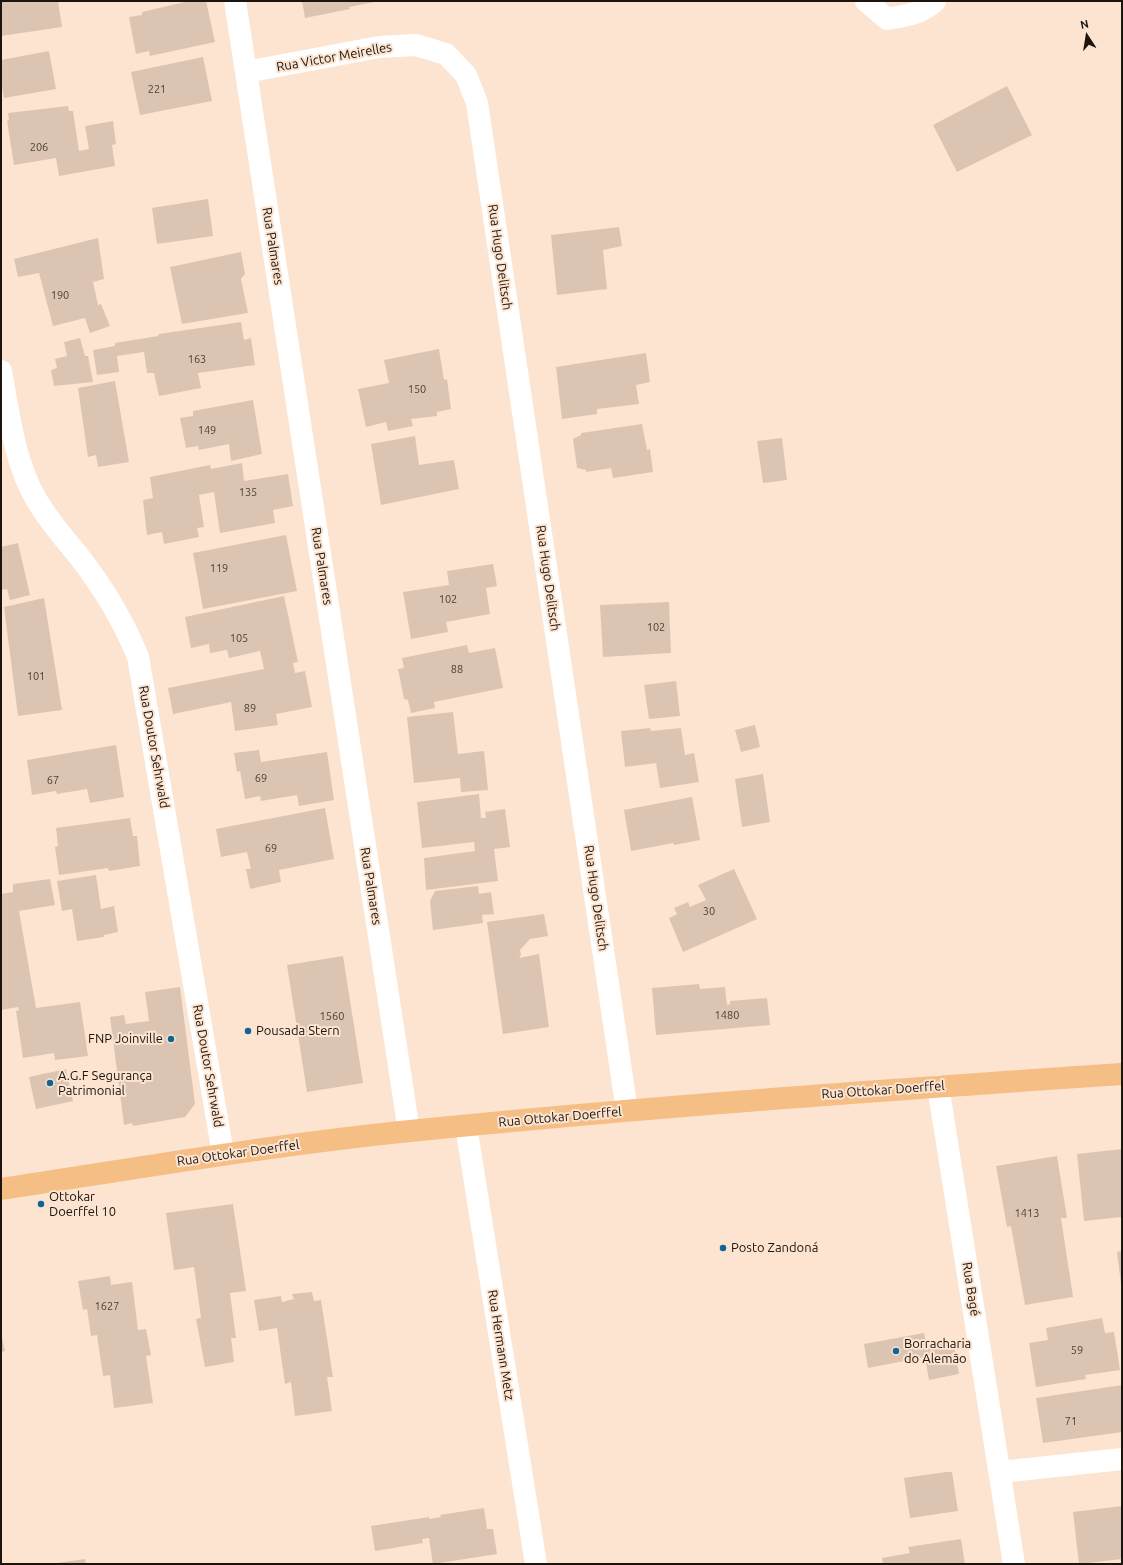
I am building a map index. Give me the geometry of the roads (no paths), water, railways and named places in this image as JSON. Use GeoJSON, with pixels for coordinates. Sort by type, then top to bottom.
{"type":"FeatureCollection","features":[{"type":"Feature","properties":{"kind":"main road","name":"Rua Ottokar Doerffel"},"geometry":{"type":"LineString","coordinates":[[1,1189],[223,1154],[409,1131],[627,1111],[938,1086],[1122,1074]]}},
{"type":"Feature","properties":{"kind":"street","name":"Rua Palmares"},"geometry":{"type":"LineString","coordinates":[[235,1],[409,1131]]}},
{"type":"Feature","properties":{"kind":"street"},"geometry":{"type":"LineString","coordinates":[[866,1],[888,19],[910,16],[930,6],[935,1]]}},
{"type":"Feature","properties":{"kind":"street","name":"Rua Victor Meirelles"},"geometry":{"type":"LineString","coordinates":[[246,72],[379,47],[416,45],[446,54]]}},
{"type":"Feature","properties":{"kind":"street","name":"Rua Hugo Delitsch"},"geometry":{"type":"LineString","coordinates":[[446,54],[466,75],[477,103],[627,1111]]}},
{"type":"Feature","properties":{"kind":"street","name":"Rua Doutor Sehrwald"},"geometry":{"type":"LineString","coordinates":[[1,371],[13,434],[24,473],[36,499],[54,527],[78,556],[114,607],[126,627],[138,657],[223,1154]]}},
{"type":"Feature","properties":{"kind":"street","name":"Rua Bagé"},"geometry":{"type":"LineString","coordinates":[[938,1086],[1014,1564]]}},
{"type":"Feature","properties":{"kind":"street","name":"Rua Hermann Metz"},"geometry":{"type":"LineString","coordinates":[[466,1126],[536,1564]]}},
{"type":"Feature","properties":{"kind":"street"},"geometry":{"type":"LineString","coordinates":[[1000,1472],[1122,1459]]}},
{"type":"Feature","properties":{"kind":"place","name":"Pousada Stern"},"geometry":{"type":"Point","coordinates":[248,1031]}},
{"type":"Feature","properties":{"kind":"place","name":"FNP Joinville"},"geometry":{"type":"Point","coordinates":[171,1039]}},
{"type":"Feature","properties":{"kind":"place","name":"A.G.F Segurança Patrimonial"},"geometry":{"type":"Point","coordinates":[50,1083]}},
{"type":"Feature","properties":{"kind":"place","name":"Ottokar Doerffel 10"},"geometry":{"type":"Point","coordinates":[41,1204]}},
{"type":"Feature","properties":{"kind":"place","name":"Posto Zandoná"},"geometry":{"type":"Point","coordinates":[723,1248]}},
{"type":"Feature","properties":{"kind":"place","name":"Borracharia do Alemão"},"geometry":{"type":"Point","coordinates":[896,1351]}}]}
